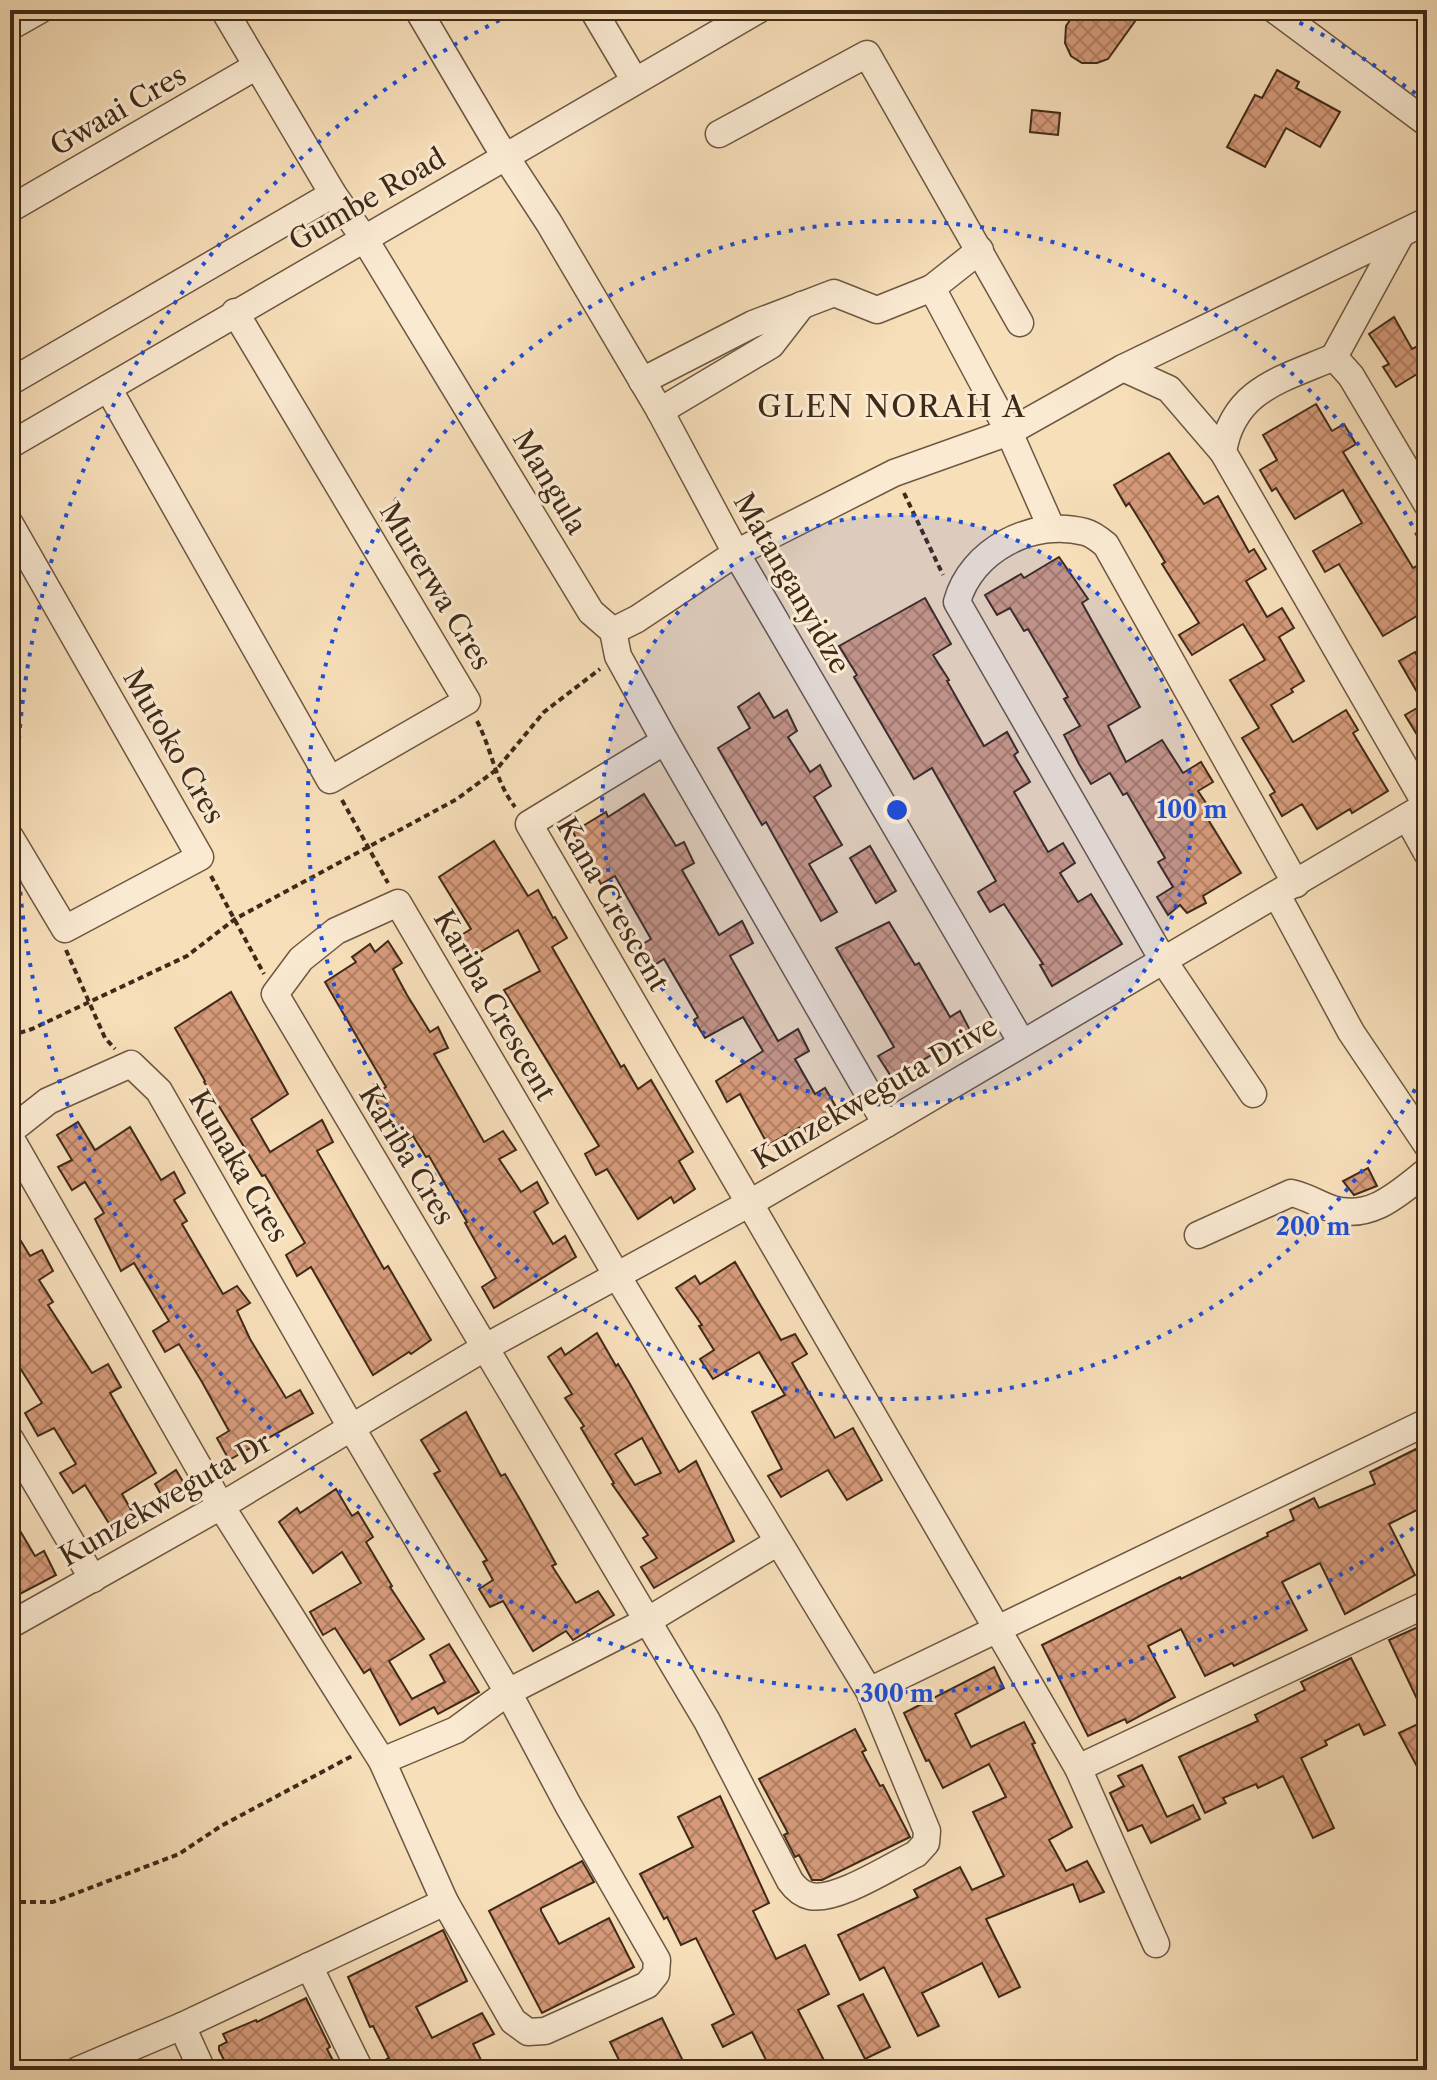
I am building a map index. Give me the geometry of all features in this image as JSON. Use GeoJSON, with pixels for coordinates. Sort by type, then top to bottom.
{"type":"FeatureCollection","features":[{"type":"Feature","properties":{"kind":"street"},"geometry":{"type":"LineString","coordinates":[[10,27],[40,10]]}},
{"type":"Feature","properties":{"kind":"street","name":"Mangula"},"geometry":{"type":"LineString","coordinates":[[224,10],[333,194],[364,238],[591,612],[616,643],[665,741]]}},
{"type":"Feature","properties":{"kind":"street","name":"Matanganyidze"},"geometry":{"type":"LineString","coordinates":[[418,10],[660,411],[736,553],[1022,1043]]}},
{"type":"Feature","properties":{"kind":"street"},"geometry":{"type":"LineString","coordinates":[[593,10],[635,81]]}},
{"type":"Feature","properties":{"kind":"street","name":"Gumbe Road"},"geometry":{"type":"LineString","coordinates":[[10,445],[758,10]]}},
{"type":"Feature","properties":{"kind":"street"},"geometry":{"type":"LineString","coordinates":[[1275,10],[1427,123]]}},
{"type":"Feature","properties":{"kind":"street"},"geometry":{"type":"LineString","coordinates":[[719,134],[867,54],[1020,323]]}},
{"type":"Feature","properties":{"kind":"street","name":"Gwaai Cres"},"geometry":{"type":"LineString","coordinates":[[10,209],[257,66]]}},
{"type":"Feature","properties":{"kind":"street"},"geometry":{"type":"LineString","coordinates":[[10,382],[333,194]]}},
{"type":"Feature","properties":{"kind":"street"},"geometry":{"type":"LineString","coordinates":[[616,643],[637,619],[736,553],[894,473],[1009,432],[1123,368],[1427,221]]}},
{"type":"Feature","properties":{"kind":"street"},"geometry":{"type":"LineString","coordinates":[[1223,452],[1227,429],[1239,408],[1276,381],[1334,357],[1400,236]]}},
{"type":"Feature","properties":{"kind":"street"},"geometry":{"type":"LineString","coordinates":[[642,381],[753,324],[834,293],[877,310],[932,288],[980,250]]}},
{"type":"Feature","properties":{"kind":"street"},"geometry":{"type":"LineString","coordinates":[[932,288],[1009,432],[1051,527]]}},
{"type":"Feature","properties":{"kind":"street"},"geometry":{"type":"LineString","coordinates":[[660,411],[771,345],[802,304]]}},
{"type":"Feature","properties":{"kind":"street","name":"Murerwa Cres"},"geometry":{"type":"LineString","coordinates":[[235,312],[467,701],[330,780]]}},
{"type":"Feature","properties":{"kind":"street"},"geometry":{"type":"LineString","coordinates":[[1334,357],[1351,376],[1427,504]]}},
{"type":"Feature","properties":{"kind":"street"},"geometry":{"type":"LineString","coordinates":[[1123,368],[1169,389],[1223,452],[1420,809],[1427,853]]}},
{"type":"Feature","properties":{"kind":"street"},"geometry":{"type":"LineString","coordinates":[[108,388],[330,780]]}},
{"type":"Feature","properties":{"kind":"street","name":"Mutoko Cres"},"geometry":{"type":"LineString","coordinates":[[10,524],[200,857],[65,929]]}},
{"type":"Feature","properties":{"kind":"street"},"geometry":{"type":"LineString","coordinates":[[1253,1094],[1163,960],[957,602],[962,584],[977,563],[1006,542],[1051,527],[1088,532],[1106,545],[1287,890],[1351,1032],[1427,1145]]}},
{"type":"Feature","properties":{"kind":"street"},"geometry":{"type":"LineString","coordinates":[[665,741],[886,1124]]}},
{"type":"Feature","properties":{"kind":"street","name":"Kana Crescent"},"geometry":{"type":"LineString","coordinates":[[665,741],[529,824],[1078,1768],[1156,1944]]}},
{"type":"Feature","properties":{"kind":"street","name":"Kunzekweguta Drive"},"geometry":{"type":"LineString","coordinates":[[351,1427],[484,1348],[750,1203],[1287,890],[1420,809]]}},
{"type":"Feature","properties":{"kind":"street"},"geometry":{"type":"LineString","coordinates":[[10,837],[65,929]]}},
{"type":"Feature","properties":{"kind":"street","name":"Kariba Crescent"},"geometry":{"type":"LineString","coordinates":[[275,994],[301,959],[336,931],[398,903],[616,1274],[869,1691]]}},
{"type":"Feature","properties":{"kind":"street","name":"Kariba Cres"},"geometry":{"type":"LineString","coordinates":[[275,994],[707,1721],[790,1881],[808,1896],[828,1897],[916,1854],[926,1843],[927,1831],[869,1691]]}},
{"type":"Feature","properties":{"kind":"street"},"geometry":{"type":"LineString","coordinates":[[78,2070],[182,2026],[445,1902],[377,1754],[221,1506],[10,1134],[48,1101],[131,1064]]}},
{"type":"Feature","properties":{"kind":"street","name":"Kunaka Cres"},"geometry":{"type":"LineString","coordinates":[[131,1064],[159,1091],[351,1427],[508,1692],[568,1805],[657,1960],[656,1974],[647,1985],[545,2031],[528,2032],[513,2021],[445,1902]]}},
{"type":"Feature","properties":{"kind":"street"},"geometry":{"type":"LineString","coordinates":[[1198,1235],[1291,1193],[1334,1209],[1359,1212],[1386,1203],[1427,1171]]}},
{"type":"Feature","properties":{"kind":"street"},"geometry":{"type":"LineString","coordinates":[[869,1691],[1427,1422]]}},
{"type":"Feature","properties":{"kind":"street","name":"Kunzekweguta Dr"},"geometry":{"type":"LineString","coordinates":[[10,1625],[221,1506],[351,1427]]}},
{"type":"Feature","properties":{"kind":"street"},"geometry":{"type":"LineString","coordinates":[[10,1439],[93,1579]]}},
{"type":"Feature","properties":{"kind":"street"},"geometry":{"type":"LineString","coordinates":[[377,1754],[456,1730],[508,1692],[647,1621],[778,1542]]}},
{"type":"Feature","properties":{"kind":"street"},"geometry":{"type":"LineString","coordinates":[[1078,1768],[1427,1604]]}},
{"type":"Feature","properties":{"kind":"street"},"geometry":{"type":"LineString","coordinates":[[309,1966],[360,2070]]}},
{"type":"Feature","properties":{"kind":"street"},"geometry":{"type":"LineString","coordinates":[[182,2026],[202,2070]]}},
{"type":"Feature","properties":{"kind":"path"},"geometry":{"type":"LineString","coordinates":[[894,473],[957,602]]}},
{"type":"Feature","properties":{"kind":"path"},"geometry":{"type":"LineString","coordinates":[[10,1036],[32,1029],[187,956],[235,919],[457,799],[496,770],[544,712],[616,643]]}},
{"type":"Feature","properties":{"kind":"path"},"geometry":{"type":"LineString","coordinates":[[467,701],[485,737],[497,779],[529,824]]}},
{"type":"Feature","properties":{"kind":"path"},"geometry":{"type":"LineString","coordinates":[[330,780],[398,903]]}},
{"type":"Feature","properties":{"kind":"path"},"geometry":{"type":"LineString","coordinates":[[200,857],[275,994]]}},
{"type":"Feature","properties":{"kind":"path"},"geometry":{"type":"LineString","coordinates":[[65,929],[66,953],[105,1038],[131,1064]]}},
{"type":"Feature","properties":{"kind":"path"},"geometry":{"type":"LineString","coordinates":[[10,1902],[53,1902],[179,1854],[221,1826],[377,1754]]}},
{"type":"Feature","properties":{"kind":"building"},"geometry":{"type":"Polygon","coordinates":[[[1077,10],[1143,10],[1108,59],[1082,63],[1071,56],[1065,43],[1066,26],[1077,10]]]}},
{"type":"Feature","properties":{"kind":"building"},"geometry":{"type":"Polygon","coordinates":[[[1277,70],[1299,82],[1296,88],[1340,112],[1320,147],[1286,128],[1265,167],[1227,147],[1255,95],[1262,98],[1277,70]]]}},
{"type":"Feature","properties":{"kind":"building"},"geometry":{"type":"Polygon","coordinates":[[[1032,110],[1060,113],[1058,135],[1030,132],[1032,110]]]}},
{"type":"Feature","properties":{"kind":"building"},"geometry":{"type":"Polygon","coordinates":[[[1394,317],[1412,349],[1420,345],[1427,358],[1427,368],[1396,387],[1383,367],[1389,364],[1369,334],[1394,317]]]}},
{"type":"Feature","properties":{"kind":"building"},"geometry":{"type":"Polygon","coordinates":[[[1316,404],[1332,431],[1344,424],[1356,444],[1343,452],[1413,568],[1427,560],[1427,610],[1383,636],[1339,564],[1325,572],[1313,551],[1362,523],[1343,490],[1295,519],[1276,488],[1272,491],[1260,470],[1277,460],[1263,435],[1316,404]]]}},
{"type":"Feature","properties":{"kind":"building"},"geometry":{"type":"Polygon","coordinates":[[[1169,453],[1204,504],[1218,496],[1249,552],[1254,549],[1266,569],[1246,581],[1267,617],[1282,608],[1294,628],[1279,637],[1304,681],[1291,689],[1293,692],[1271,705],[1293,742],[1346,710],[1358,730],[1353,733],[1388,791],[1352,813],[1350,809],[1317,829],[1302,804],[1282,816],[1270,795],[1275,792],[1242,738],[1259,728],[1230,680],[1265,660],[1243,624],[1192,655],[1179,635],[1199,623],[1162,564],[1165,562],[1147,532],[1114,485],[1169,453]]]}},
{"type":"Feature","properties":{"kind":"building"},"geometry":{"type":"Polygon","coordinates":[[[1059,557],[1088,599],[1082,603],[1140,707],[1108,726],[1126,762],[1162,740],[1183,773],[1201,762],[1213,782],[1198,791],[1212,812],[1206,816],[1241,873],[1203,896],[1206,903],[1187,913],[1180,905],[1168,915],[1157,897],[1173,887],[1158,862],[1165,858],[1127,793],[1123,795],[1110,773],[1091,784],[1079,764],[1064,735],[1080,726],[1064,699],[1068,697],[1028,629],[1024,631],[1010,608],[997,615],[985,595],[1021,574],[1024,578],[1059,557]]]}},
{"type":"Feature","properties":{"kind":"building"},"geometry":{"type":"Polygon","coordinates":[[[925,598],[951,644],[933,655],[984,746],[1007,732],[1018,752],[1014,755],[1030,782],[1014,792],[1048,852],[1063,843],[1075,863],[1060,873],[1078,902],[1091,894],[1122,944],[1052,986],[1040,965],[1043,964],[1004,904],[990,912],[978,892],[996,881],[932,768],[914,779],[839,646],[925,598]]]}},
{"type":"Feature","properties":{"kind":"building"},"geometry":{"type":"Polygon","coordinates":[[[1415,652],[1427,672],[1427,751],[1405,715],[1424,704],[1399,661],[1415,652]]]}},
{"type":"Feature","properties":{"kind":"building"},"geometry":{"type":"Polygon","coordinates":[[[759,693],[774,718],[787,710],[797,731],[788,737],[810,772],[820,765],[831,786],[814,797],[842,845],[809,864],[837,912],[821,921],[766,822],[762,825],[718,748],[750,728],[738,707],[759,693]]]}},
{"type":"Feature","properties":{"kind":"building"},"geometry":{"type":"Polygon","coordinates":[[[644,794],[676,846],[684,842],[694,863],[682,870],[719,935],[742,921],[753,943],[730,956],[778,1041],[798,1029],[809,1051],[795,1059],[815,1094],[825,1088],[839,1112],[806,1132],[802,1126],[768,1145],[740,1094],[727,1102],[716,1081],[763,1051],[743,1017],[705,1038],[694,1020],[698,1017],[664,959],[650,968],[638,947],[651,939],[615,876],[601,884],[573,832],[606,812],[608,817],[644,794]]]}},
{"type":"Feature","properties":{"kind":"building"},"geometry":{"type":"Polygon","coordinates":[[[494,841],[528,896],[538,890],[567,938],[552,947],[621,1067],[624,1065],[638,1089],[651,1080],[693,1152],[679,1161],[695,1189],[674,1203],[671,1197],[638,1219],[607,1169],[596,1175],[585,1154],[599,1146],[504,990],[540,971],[518,930],[470,958],[458,937],[471,929],[439,877],[494,841]]]}},
{"type":"Feature","properties":{"kind":"building"},"geometry":{"type":"Polygon","coordinates":[[[870,846],[896,891],[876,903],[850,858],[870,846]]]}},
{"type":"Feature","properties":{"kind":"building"},"geometry":{"type":"Polygon","coordinates":[[[889,922],[915,965],[919,963],[950,1017],[960,1011],[971,1032],[892,1078],[878,1056],[894,1047],[836,948],[889,922]]]}},
{"type":"Feature","properties":{"kind":"building"},"geometry":{"type":"Polygon","coordinates":[[[388,941],[402,963],[393,969],[407,995],[430,1032],[438,1027],[448,1048],[434,1054],[484,1142],[503,1131],[516,1150],[499,1159],[521,1192],[537,1182],[548,1203],[534,1212],[553,1244],[565,1236],[576,1257],[494,1308],[482,1287],[496,1278],[467,1222],[429,1156],[426,1157],[413,1136],[400,1144],[373,1095],[386,1087],[325,982],[356,962],[352,957],[370,944],[375,952],[388,941]]]}},
{"type":"Feature","properties":{"kind":"building"},"geometry":{"type":"Polygon","coordinates":[[[231,992],[288,1094],[251,1119],[270,1152],[322,1120],[333,1142],[317,1151],[384,1269],[388,1266],[431,1340],[373,1375],[311,1267],[297,1276],[286,1255],[305,1243],[204,1082],[175,1028],[231,992]]]}},
{"type":"Feature","properties":{"kind":"building"},"geometry":{"type":"Polygon","coordinates":[[[78,1122],[95,1150],[130,1127],[161,1180],[174,1172],[185,1193],[174,1200],[187,1221],[182,1224],[223,1294],[237,1286],[250,1303],[237,1311],[250,1339],[286,1398],[300,1390],[313,1413],[229,1460],[217,1438],[229,1431],[202,1382],[179,1344],[165,1352],[153,1331],[169,1321],[134,1263],[121,1271],[95,1219],[104,1213],[85,1182],[72,1190],[58,1167],[72,1160],[57,1135],[78,1122]]]}},
{"type":"Feature","properties":{"kind":"building"},"geometry":{"type":"Polygon","coordinates":[[[1368,1168],[1377,1186],[1354,1195],[1343,1181],[1368,1168]]]}},
{"type":"Feature","properties":{"kind":"building"},"geometry":{"type":"Polygon","coordinates":[[[10,1223],[30,1256],[42,1250],[53,1271],[39,1280],[53,1302],[48,1305],[92,1373],[108,1364],[121,1387],[110,1393],[156,1473],[122,1494],[137,1520],[115,1533],[85,1485],[73,1493],[60,1473],[76,1464],[54,1428],[38,1436],[25,1413],[42,1403],[10,1352],[10,1223]]]}},
{"type":"Feature","properties":{"kind":"building"},"geometry":{"type":"Polygon","coordinates":[[[735,1262],[781,1340],[795,1334],[807,1354],[792,1363],[835,1438],[853,1428],[882,1480],[847,1500],[828,1470],[781,1497],[768,1476],[782,1469],[752,1412],[785,1395],[759,1352],[713,1379],[700,1359],[714,1350],[699,1326],[702,1325],[676,1288],[695,1276],[700,1284],[735,1262]]]}},
{"type":"Feature","properties":{"kind":"building"},"geometry":{"type":"Polygon","coordinates":[[[597,1333],[630,1384],[679,1472],[696,1461],[734,1541],[654,1588],[641,1567],[657,1558],[643,1538],[648,1535],[612,1484],[581,1428],[584,1426],[565,1398],[572,1394],[548,1357],[561,1348],[565,1355],[597,1333]],[[642,1438],[615,1454],[635,1485],[661,1473],[642,1438]]]}},
{"type":"Feature","properties":{"kind":"building"},"geometry":{"type":"Polygon","coordinates":[[[466,1412],[501,1476],[505,1474],[522,1503],[556,1564],[552,1566],[576,1603],[598,1591],[614,1615],[573,1640],[566,1631],[533,1651],[503,1601],[490,1607],[479,1589],[493,1580],[483,1562],[487,1560],[434,1474],[440,1471],[421,1440],[466,1412]]]}},
{"type":"Feature","properties":{"kind":"building"},"geometry":{"type":"Polygon","coordinates":[[[1427,1446],[1427,1505],[1389,1524],[1415,1575],[1345,1614],[1320,1563],[1282,1582],[1307,1630],[1234,1666],[1232,1663],[1205,1676],[1181,1629],[1148,1646],[1175,1697],[1127,1723],[1125,1719],[1088,1736],[1042,1645],[1268,1536],[1267,1533],[1294,1520],[1290,1510],[1314,1498],[1319,1508],[1375,1484],[1370,1472],[1427,1446]]]}},
{"type":"Feature","properties":{"kind":"building"},"geometry":{"type":"Polygon","coordinates":[[[176,1470],[188,1490],[166,1503],[155,1484],[176,1470]]]}},
{"type":"Feature","properties":{"kind":"building"},"geometry":{"type":"Polygon","coordinates":[[[336,1489],[352,1516],[358,1512],[373,1537],[366,1542],[390,1587],[424,1639],[389,1661],[412,1699],[445,1682],[430,1655],[449,1644],[479,1692],[438,1714],[434,1707],[400,1725],[370,1669],[364,1673],[335,1628],[323,1635],[310,1612],[361,1583],[342,1552],[313,1573],[279,1522],[297,1508],[300,1513],[336,1489]]]}},
{"type":"Feature","properties":{"kind":"building"},"geometry":{"type":"Polygon","coordinates":[[[10,1514],[35,1556],[44,1551],[56,1575],[20,1594],[10,1575],[10,1514]]]}},
{"type":"Feature","properties":{"kind":"building"},"geometry":{"type":"Polygon","coordinates":[[[1427,1623],[1427,1720],[1389,1640],[1427,1623]]]}},
{"type":"Feature","properties":{"kind":"building"},"geometry":{"type":"Polygon","coordinates":[[[1351,1658],[1385,1725],[1364,1735],[1359,1724],[1325,1741],[1327,1745],[1301,1758],[1334,1828],[1313,1838],[1283,1776],[1258,1788],[1256,1784],[1223,1798],[1226,1803],[1205,1813],[1179,1757],[1258,1721],[1255,1715],[1305,1690],[1301,1682],[1351,1658]]]}},
{"type":"Feature","properties":{"kind":"building"},"geometry":{"type":"Polygon","coordinates":[[[994,1667],[1004,1688],[955,1714],[971,1747],[1024,1722],[1072,1827],[1049,1840],[1066,1871],[1087,1861],[1104,1892],[1080,1902],[1073,1884],[986,1919],[1020,1987],[999,1997],[982,1963],[922,1993],[939,2026],[918,2036],[884,1967],[860,1980],[838,1935],[918,1897],[914,1890],[960,1867],[972,1890],[1004,1876],[973,1812],[1006,1797],[989,1764],[943,1788],[929,1760],[926,1761],[904,1713],[994,1667]]]}},
{"type":"Feature","properties":{"kind":"building"},"geometry":{"type":"Polygon","coordinates":[[[1420,1723],[1427,1739],[1427,1785],[1399,1733],[1420,1723]]]}},
{"type":"Feature","properties":{"kind":"building"},"geometry":{"type":"Polygon","coordinates":[[[855,1729],[866,1750],[862,1752],[910,1837],[822,1880],[812,1880],[799,1855],[795,1857],[784,1835],[788,1833],[759,1779],[855,1729]]]}},
{"type":"Feature","properties":{"kind":"building"},"geometry":{"type":"Polygon","coordinates":[[[1142,1765],[1167,1817],[1193,1805],[1200,1819],[1151,1843],[1142,1825],[1128,1831],[1110,1793],[1124,1786],[1118,1776],[1142,1765]]]}},
{"type":"Feature","properties":{"kind":"building"},"geometry":{"type":"Polygon","coordinates":[[[720,1796],[769,1903],[753,1911],[776,1959],[805,1945],[829,1994],[798,2010],[829,2070],[803,2070],[798,2060],[771,2070],[752,2032],[723,2047],[712,2025],[734,2014],[696,1938],[681,1945],[640,1874],[693,1847],[678,1817],[720,1796]]]}},
{"type":"Feature","properties":{"kind":"building"},"geometry":{"type":"Polygon","coordinates":[[[582,1861],[594,1882],[541,1908],[541,1911],[559,1944],[609,1918],[634,1967],[542,2013],[489,1911],[582,1861]]]}},
{"type":"Feature","properties":{"kind":"building"},"geometry":{"type":"Polygon","coordinates":[[[443,1930],[467,1981],[416,2007],[432,2038],[482,2013],[494,2034],[473,2044],[486,2070],[376,2070],[375,2065],[389,2058],[373,2026],[370,2027],[348,1977],[443,1930]]]}},
{"type":"Feature","properties":{"kind":"building"},"geometry":{"type":"Polygon","coordinates":[[[863,1994],[890,2047],[865,2059],[838,2006],[863,1994]]]}},
{"type":"Feature","properties":{"kind":"building"},"geometry":{"type":"Polygon","coordinates":[[[306,1998],[338,2070],[229,2070],[219,2050],[219,2046],[227,2042],[223,2034],[257,2022],[306,1998]]]}},
{"type":"Feature","properties":{"kind":"building"},"geometry":{"type":"Polygon","coordinates":[[[662,2018],[683,2061],[667,2070],[624,2070],[610,2042],[662,2018]]]}},
{"type":"Feature","properties":{"kind":"district","name":"GLEN NORAH A"},"geometry":{"type":"Point","coordinates":[892,406]}}]}
